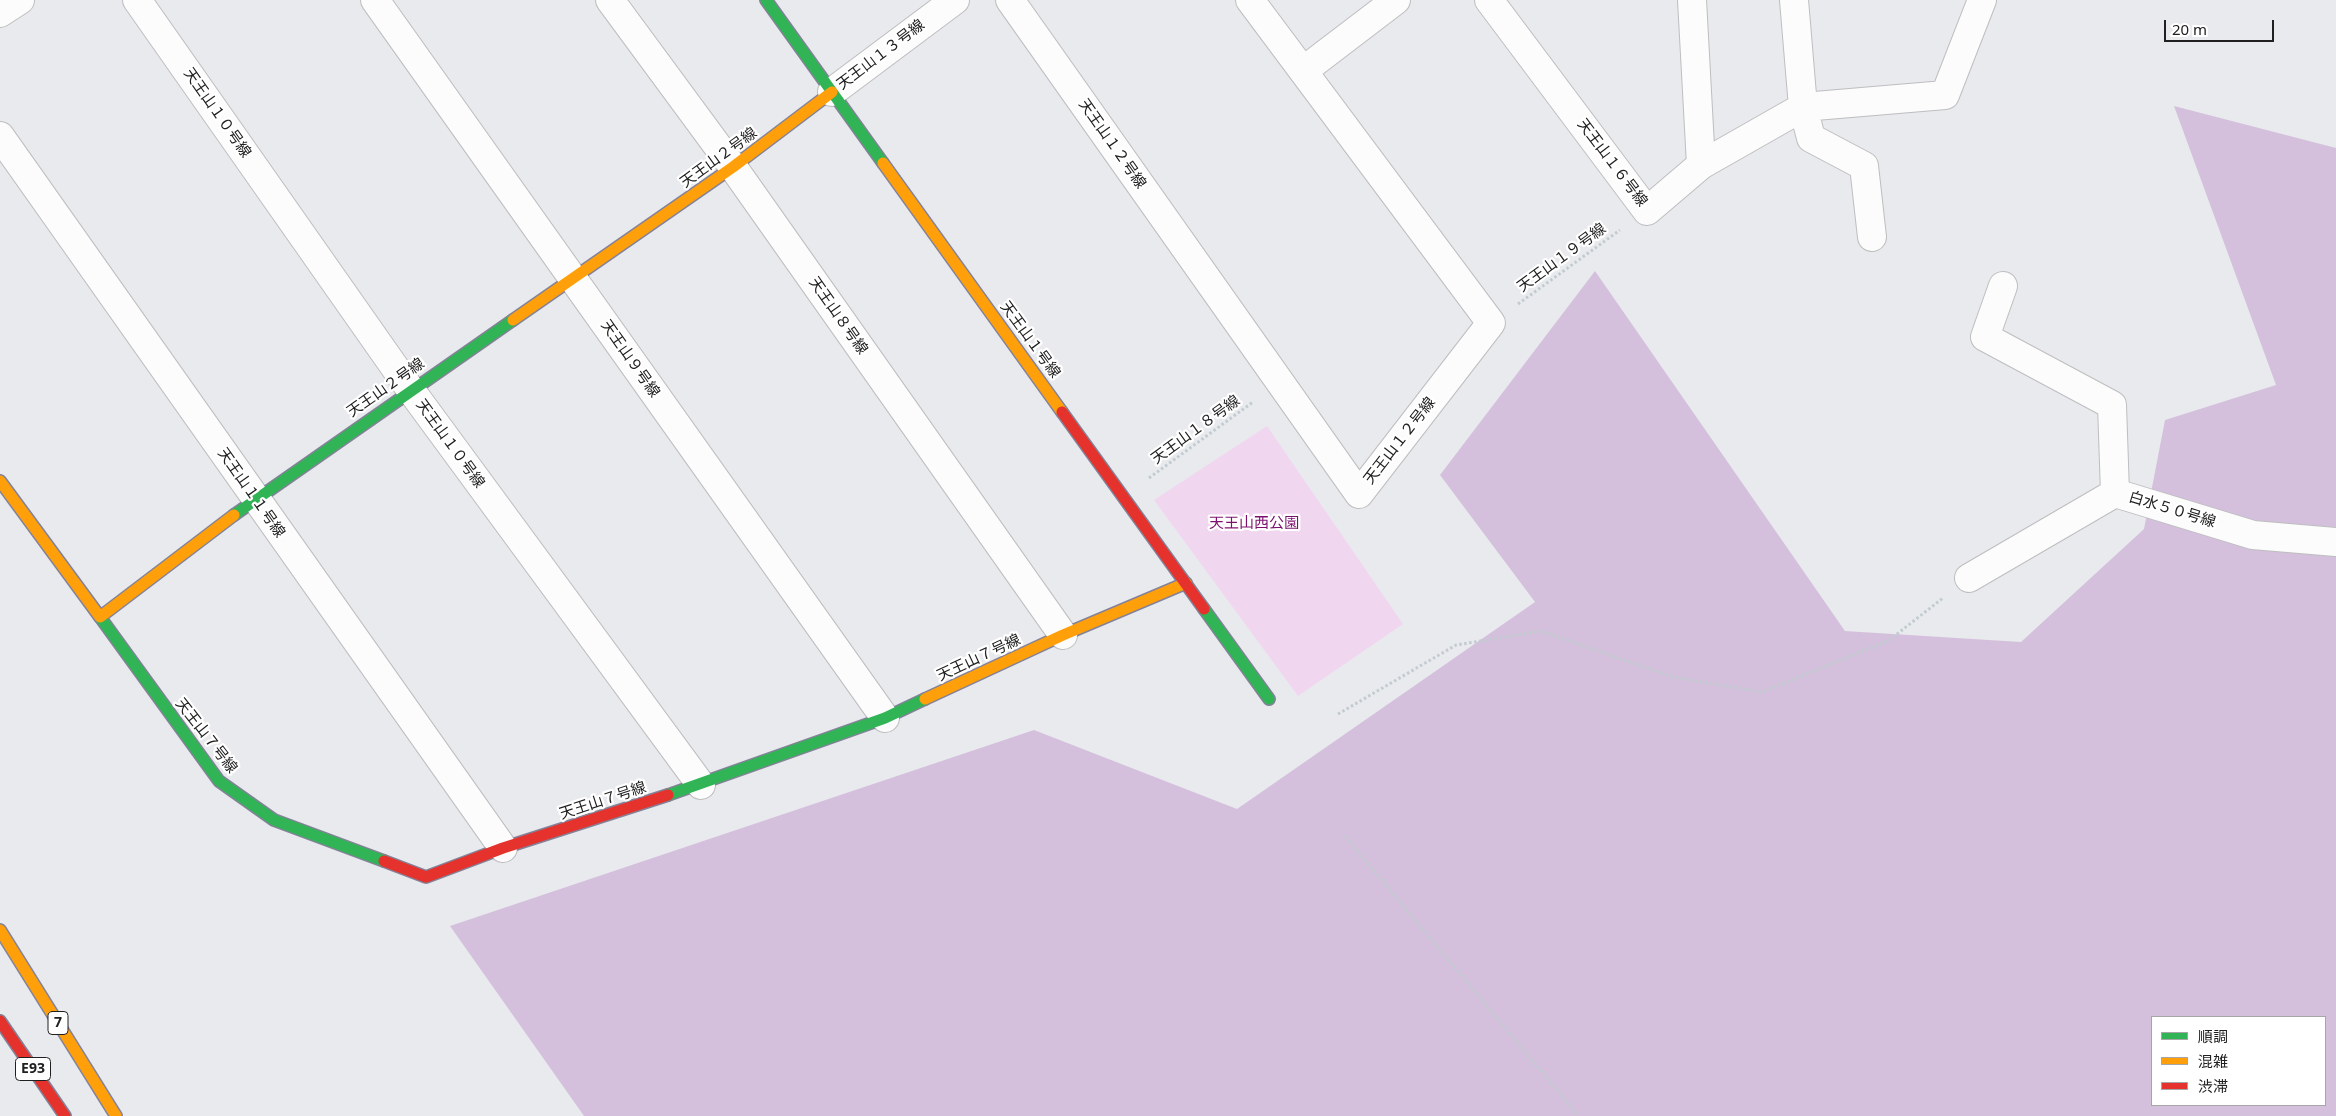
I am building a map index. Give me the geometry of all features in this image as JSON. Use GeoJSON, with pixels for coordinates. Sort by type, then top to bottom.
{"type":"FeatureCollection","features":[{"type":"Feature","properties":{"kind":"main road","name":"天王山１号線"},"geometry":{"type":"LineString","coordinates":[[766,0],[1269,699]]}},
{"type":"Feature","properties":{"kind":"main road","name":"天王山２号線"},"geometry":{"type":"LineString","coordinates":[[100,618],[255,499],[410,389],[733,167],[832,92]]}},
{"type":"Feature","properties":{"kind":"main road"},"geometry":{"type":"LineString","coordinates":[[0,481],[100,618]]}},
{"type":"Feature","properties":{"kind":"main road","name":"天王山７号線"},"geometry":{"type":"LineString","coordinates":[[100,618],[219,781],[274,820],[426,877],[503,848],[701,785],[884,718],[1063,635],[1186,583]]}},
{"type":"Feature","properties":{"kind":"main road","name":"7"},"geometry":{"type":"LineString","coordinates":[[0,930],[116,1116]]}},
{"type":"Feature","properties":{"kind":"main road","name":"E93"},"geometry":{"type":"LineString","coordinates":[[0,1021],[65,1116]]}},
{"type":"Feature","properties":{"kind":"street"},"geometry":{"type":"LineString","coordinates":[[0,13],[20,0]]}},
{"type":"Feature","properties":{"kind":"street","name":"天王山１０号線"},"geometry":{"type":"LineString","coordinates":[[137,0],[410,389],[701,785]]}},
{"type":"Feature","properties":{"kind":"street","name":"天王山９号線"},"geometry":{"type":"LineString","coordinates":[[375,0],[884,718]]}},
{"type":"Feature","properties":{"kind":"street","name":"天王山８号線"},"geometry":{"type":"LineString","coordinates":[[610,0],[733,167],[1063,635]]}},
{"type":"Feature","properties":{"kind":"street","name":"天王山１３号線"},"geometry":{"type":"LineString","coordinates":[[832,92],[955,0]]}},
{"type":"Feature","properties":{"kind":"street","name":"天王山１２号線"},"geometry":{"type":"LineString","coordinates":[[1010,0],[1359,494],[1491,324]]}},
{"type":"Feature","properties":{"kind":"street"},"geometry":{"type":"LineString","coordinates":[[1250,0],[1491,324]]}},
{"type":"Feature","properties":{"kind":"street"},"geometry":{"type":"LineString","coordinates":[[1303,71],[1396,0]]}},
{"type":"Feature","properties":{"kind":"street","name":"天王山１６号線"},"geometry":{"type":"LineString","coordinates":[[1489,0],[1647,210],[1701,165],[1802,106]]}},
{"type":"Feature","properties":{"kind":"street"},"geometry":{"type":"LineString","coordinates":[[1692,0],[1701,165]]}},
{"type":"Feature","properties":{"kind":"street"},"geometry":{"type":"LineString","coordinates":[[1794,0],[1802,106],[1811,138],[1864,166],[1872,237]]}},
{"type":"Feature","properties":{"kind":"street"},"geometry":{"type":"LineString","coordinates":[[1802,106],[1945,95],[1982,0]]}},
{"type":"Feature","properties":{"kind":"street","name":"天王山１１号線"},"geometry":{"type":"LineString","coordinates":[[0,136],[503,848]]}},
{"type":"Feature","properties":{"kind":"street"},"geometry":{"type":"LineString","coordinates":[[2003,286],[1985,338],[2112,405],[2115,493]]}},
{"type":"Feature","properties":{"kind":"street","name":"白水５０号線"},"geometry":{"type":"LineString","coordinates":[[1969,578],[2115,493],[2253,535],[2336,542]]}},
{"type":"Feature","properties":{"kind":"path","name":"天王山１９号線"},"geometry":{"type":"LineString","coordinates":[[1491,324],[1647,210]]}},
{"type":"Feature","properties":{"kind":"path","name":"天王山１８号線"},"geometry":{"type":"LineString","coordinates":[[1124,496],[1280,383]]}},
{"type":"Feature","properties":{"kind":"path"},"geometry":{"type":"LineString","coordinates":[[1338,714],[1456,645],[1541,630],[1672,677],[1762,692],[1888,641],[1969,578]]}},
{"type":"Feature","properties":{"kind":"path"},"geometry":{"type":"LineString","coordinates":[[1345,836],[1579,1116]]}},
{"type":"Feature","properties":{"kind":"shaded area"},"geometry":{"type":"Polygon","coordinates":[[[2174,106],[2336,148],[2336,1116],[584,1116],[450,926],[1034,730],[1237,809],[1535,602],[1440,475],[1595,271],[1845,631],[2021,642],[2144,529],[2165,420],[2276,385],[2174,106]]]}},
{"type":"Feature","properties":{"kind":"green space","name":"天王山西公園"},"geometry":{"type":"Polygon","coordinates":[[[1267,426],[1403,624],[1298,696],[1154,500],[1267,426]]]}},
{"type":"Feature","properties":{"kind":"traffic: fast"},"geometry":{"type":"LineString","coordinates":[[766,0],[883,163]]}},
{"type":"Feature","properties":{"kind":"traffic: fast"},"geometry":{"type":"LineString","coordinates":[[234,515],[513,320]]}},
{"type":"Feature","properties":{"kind":"traffic: fast"},"geometry":{"type":"LineString","coordinates":[[1204,609],[1269,699]]}},
{"type":"Feature","properties":{"kind":"traffic: fast"},"geometry":{"type":"LineString","coordinates":[[100,617],[219,781],[274,820],[384,861]]}},
{"type":"Feature","properties":{"kind":"traffic: fast"},"geometry":{"type":"LineString","coordinates":[[668,795],[885,718],[925,699]]}},
{"type":"Feature","properties":{"kind":"traffic: slow"},"geometry":{"type":"LineString","coordinates":[[513,320],[733,167],[832,92]]}},
{"type":"Feature","properties":{"kind":"traffic: slow"},"geometry":{"type":"LineString","coordinates":[[883,163],[1062,412]]}},
{"type":"Feature","properties":{"kind":"traffic: slow"},"geometry":{"type":"LineString","coordinates":[[0,481],[100,617],[234,515]]}},
{"type":"Feature","properties":{"kind":"traffic: slow"},"geometry":{"type":"LineString","coordinates":[[925,699],[1063,635],[1186,583]]}},
{"type":"Feature","properties":{"kind":"traffic: slow"},"geometry":{"type":"LineString","coordinates":[[0,930],[116,1116]]}},
{"type":"Feature","properties":{"kind":"traffic: jam"},"geometry":{"type":"LineString","coordinates":[[1062,412],[1204,609]]}},
{"type":"Feature","properties":{"kind":"traffic: jam"},"geometry":{"type":"LineString","coordinates":[[384,861],[426,877],[503,848],[668,795]]}},
{"type":"Feature","properties":{"kind":"traffic: jam"},"geometry":{"type":"LineString","coordinates":[[0,1021],[65,1116]]}}]}
